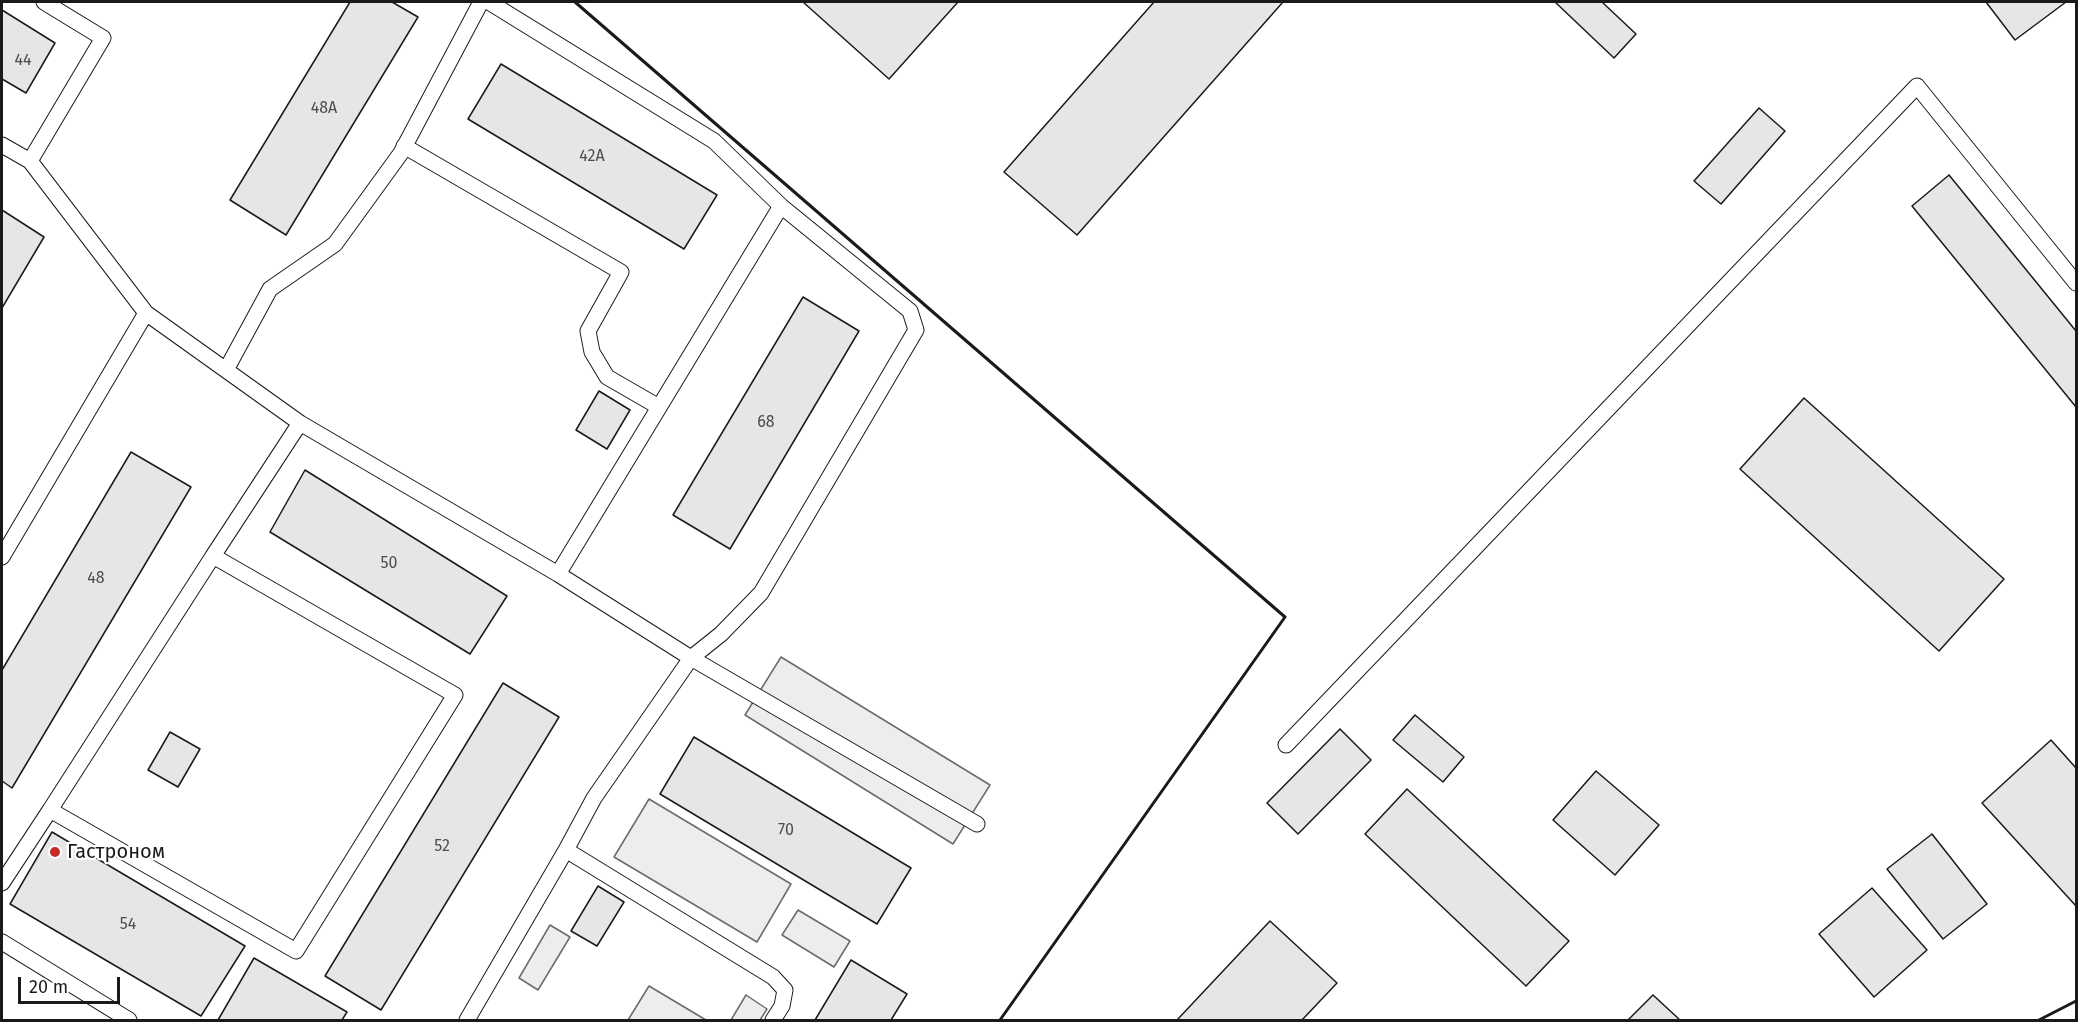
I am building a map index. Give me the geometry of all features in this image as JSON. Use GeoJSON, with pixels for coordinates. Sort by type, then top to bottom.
{"type":"FeatureCollection","features":[{"type":"Feature","properties":{"kind":"lane"},"geometry":{"type":"LineString","coordinates":[[30,161],[103,38],[44,2]]}},
{"type":"Feature","properties":{"kind":"lane"},"geometry":{"type":"LineString","coordinates":[[226,370],[270,289],[335,244],[404,146],[481,2]]}},
{"type":"Feature","properties":{"kind":"lane"},"geometry":{"type":"LineString","coordinates":[[467,1020],[594,798],[691,658],[721,634],[761,593],[916,330],[910,311],[781,206],[714,141],[489,2]]}},
{"type":"Feature","properties":{"kind":"lane"},"geometry":{"type":"LineString","coordinates":[[1286,745],[1917,86],[2076,283]]}},
{"type":"Feature","properties":{"kind":"lane"},"geometry":{"type":"LineString","coordinates":[[2,145],[30,161],[146,313],[300,423],[558,574],[691,658],[977,824]]}},
{"type":"Feature","properties":{"kind":"lane"},"geometry":{"type":"LineString","coordinates":[[404,146],[621,272],[588,331],[592,352],[608,377],[659,407]]}},
{"type":"Feature","properties":{"kind":"lane"},"geometry":{"type":"LineString","coordinates":[[558,574],[781,206]]}},
{"type":"Feature","properties":{"kind":"lane"},"geometry":{"type":"LineString","coordinates":[[2,557],[146,313]]}},
{"type":"Feature","properties":{"kind":"lane"},"geometry":{"type":"LineString","coordinates":[[2,883],[300,423]]}},
{"type":"Feature","properties":{"kind":"lane"},"geometry":{"type":"LineString","coordinates":[[50,810],[296,951],[455,695],[213,556]]}},
{"type":"Feature","properties":{"kind":"lane"},"geometry":{"type":"LineString","coordinates":[[566,850],[773,977],[785,990],[782,1006],[773,1020]]}},
{"type":"Feature","properties":{"kind":"lane"},"geometry":{"type":"LineString","coordinates":[[2,942],[129,1020]]}},
{"type":"Feature","properties":{"kind":"shaded area"},"geometry":{"type":"Polygon","coordinates":[[[781,657],[990,785],[953,844],[745,715],[781,657]]]}},
{"type":"Feature","properties":{"kind":"shaded area"},"geometry":{"type":"Polygon","coordinates":[[[649,799],[791,884],[757,942],[614,857],[649,799]]]}},
{"type":"Feature","properties":{"kind":"shaded area"},"geometry":{"type":"Polygon","coordinates":[[[798,910],[850,941],[834,967],[782,935],[798,910]]]}},
{"type":"Feature","properties":{"kind":"shaded area"},"geometry":{"type":"Polygon","coordinates":[[[550,925],[570,937],[538,990],[519,978],[550,925]]]}},
{"type":"Feature","properties":{"kind":"shaded area"},"geometry":{"type":"Polygon","coordinates":[[[649,986],[706,1020],[628,1020],[649,986]]]}},
{"type":"Feature","properties":{"kind":"shaded area"},"geometry":{"type":"Polygon","coordinates":[[[746,995],[767,1009],[760,1020],[731,1020],[746,995]]]}},
{"type":"Feature","properties":{"kind":"building"},"geometry":{"type":"Polygon","coordinates":[[[350,2],[392,2],[418,17],[286,235],[230,200],[350,2]]]}},
{"type":"Feature","properties":{"kind":"building"},"geometry":{"type":"Polygon","coordinates":[[[803,2],[958,2],[889,79],[803,2]]]}},
{"type":"Feature","properties":{"kind":"building"},"geometry":{"type":"Polygon","coordinates":[[[1154,2],[1283,2],[1077,235],[1004,172],[1154,2]]]}},
{"type":"Feature","properties":{"kind":"building"},"geometry":{"type":"Polygon","coordinates":[[[1555,2],[1602,2],[1636,34],[1614,58],[1555,2]]]}},
{"type":"Feature","properties":{"kind":"building"},"geometry":{"type":"Polygon","coordinates":[[[1986,2],[2066,2],[2015,40],[1986,2]]]}},
{"type":"Feature","properties":{"kind":"building"},"geometry":{"type":"Polygon","coordinates":[[[2,10],[55,43],[26,93],[2,79],[2,10]]]}},
{"type":"Feature","properties":{"kind":"building"},"geometry":{"type":"Polygon","coordinates":[[[501,64],[717,195],[684,249],[468,119],[501,64]]]}},
{"type":"Feature","properties":{"kind":"building"},"geometry":{"type":"Polygon","coordinates":[[[1759,108],[1785,131],[1721,204],[1694,181],[1759,108]]]}},
{"type":"Feature","properties":{"kind":"building"},"geometry":{"type":"Polygon","coordinates":[[[1949,175],[2076,331],[2076,407],[1912,206],[1949,175]]]}},
{"type":"Feature","properties":{"kind":"building"},"geometry":{"type":"Polygon","coordinates":[[[2,210],[44,237],[2,308],[2,210]]]}},
{"type":"Feature","properties":{"kind":"building"},"geometry":{"type":"Polygon","coordinates":[[[803,297],[859,331],[730,549],[673,515],[803,297]]]}},
{"type":"Feature","properties":{"kind":"building"},"geometry":{"type":"Polygon","coordinates":[[[599,391],[630,410],[607,449],[576,430],[599,391]]]}},
{"type":"Feature","properties":{"kind":"building"},"geometry":{"type":"Polygon","coordinates":[[[1804,398],[2004,579],[1939,651],[1740,469],[1804,398]]]}},
{"type":"Feature","properties":{"kind":"building"},"geometry":{"type":"Polygon","coordinates":[[[131,452],[191,487],[12,788],[2,781],[2,670],[131,452]]]}},
{"type":"Feature","properties":{"kind":"building"},"geometry":{"type":"Polygon","coordinates":[[[305,470],[507,596],[470,654],[270,532],[305,470]]]}},
{"type":"Feature","properties":{"kind":"building"},"geometry":{"type":"Polygon","coordinates":[[[503,683],[559,717],[381,1010],[325,976],[503,683]]]}},
{"type":"Feature","properties":{"kind":"building"},"geometry":{"type":"Polygon","coordinates":[[[1415,715],[1464,757],[1443,782],[1393,740],[1415,715]]]}},
{"type":"Feature","properties":{"kind":"building"},"geometry":{"type":"Polygon","coordinates":[[[1340,729],[1371,760],[1298,834],[1267,803],[1340,729]]]}},
{"type":"Feature","properties":{"kind":"building"},"geometry":{"type":"Polygon","coordinates":[[[170,732],[200,749],[178,787],[148,770],[170,732]]]}},
{"type":"Feature","properties":{"kind":"building"},"geometry":{"type":"Polygon","coordinates":[[[694,737],[911,868],[877,924],[660,794],[694,737]]]}},
{"type":"Feature","properties":{"kind":"building"},"geometry":{"type":"Polygon","coordinates":[[[2051,740],[2076,768],[2076,906],[1982,803],[2051,740]]]}},
{"type":"Feature","properties":{"kind":"building"},"geometry":{"type":"Polygon","coordinates":[[[1596,771],[1659,825],[1615,875],[1553,820],[1596,771]]]}},
{"type":"Feature","properties":{"kind":"building"},"geometry":{"type":"Polygon","coordinates":[[[1407,789],[1569,941],[1526,986],[1365,834],[1407,789]]]}},
{"type":"Feature","properties":{"kind":"building"},"geometry":{"type":"Polygon","coordinates":[[[52,832],[245,946],[201,1016],[10,904],[52,832]]]}},
{"type":"Feature","properties":{"kind":"building"},"geometry":{"type":"Polygon","coordinates":[[[1932,834],[1987,904],[1943,939],[1887,869],[1932,834]]]}},
{"type":"Feature","properties":{"kind":"building"},"geometry":{"type":"Polygon","coordinates":[[[598,886],[624,902],[597,946],[571,931],[598,886]]]}},
{"type":"Feature","properties":{"kind":"building"},"geometry":{"type":"Polygon","coordinates":[[[1872,888],[1927,950],[1874,997],[1819,934],[1872,888]]]}},
{"type":"Feature","properties":{"kind":"building"},"geometry":{"type":"Polygon","coordinates":[[[1270,921],[1337,983],[1302,1020],[1177,1020],[1270,921]]]}},
{"type":"Feature","properties":{"kind":"building"},"geometry":{"type":"Polygon","coordinates":[[[254,958],[347,1012],[342,1020],[218,1020],[254,958]]]}},
{"type":"Feature","properties":{"kind":"building"},"geometry":{"type":"Polygon","coordinates":[[[851,960],[907,994],[891,1020],[815,1020],[851,960]]]}},
{"type":"Feature","properties":{"kind":"building"},"geometry":{"type":"Polygon","coordinates":[[[1653,995],[1680,1020],[1628,1020],[1653,995]]]}},
{"type":"Feature","properties":{"kind":"wall"},"geometry":{"type":"LineString","coordinates":[[575,2],[1285,617],[1000,1020]]}},
{"type":"Feature","properties":{"kind":"wall"},"geometry":{"type":"LineString","coordinates":[[2039,1020],[2076,1001]]}},
{"type":"Feature","properties":{"kind":"place","name":"Гастроном"},"geometry":{"type":"Point","coordinates":[55,852]}}]}
